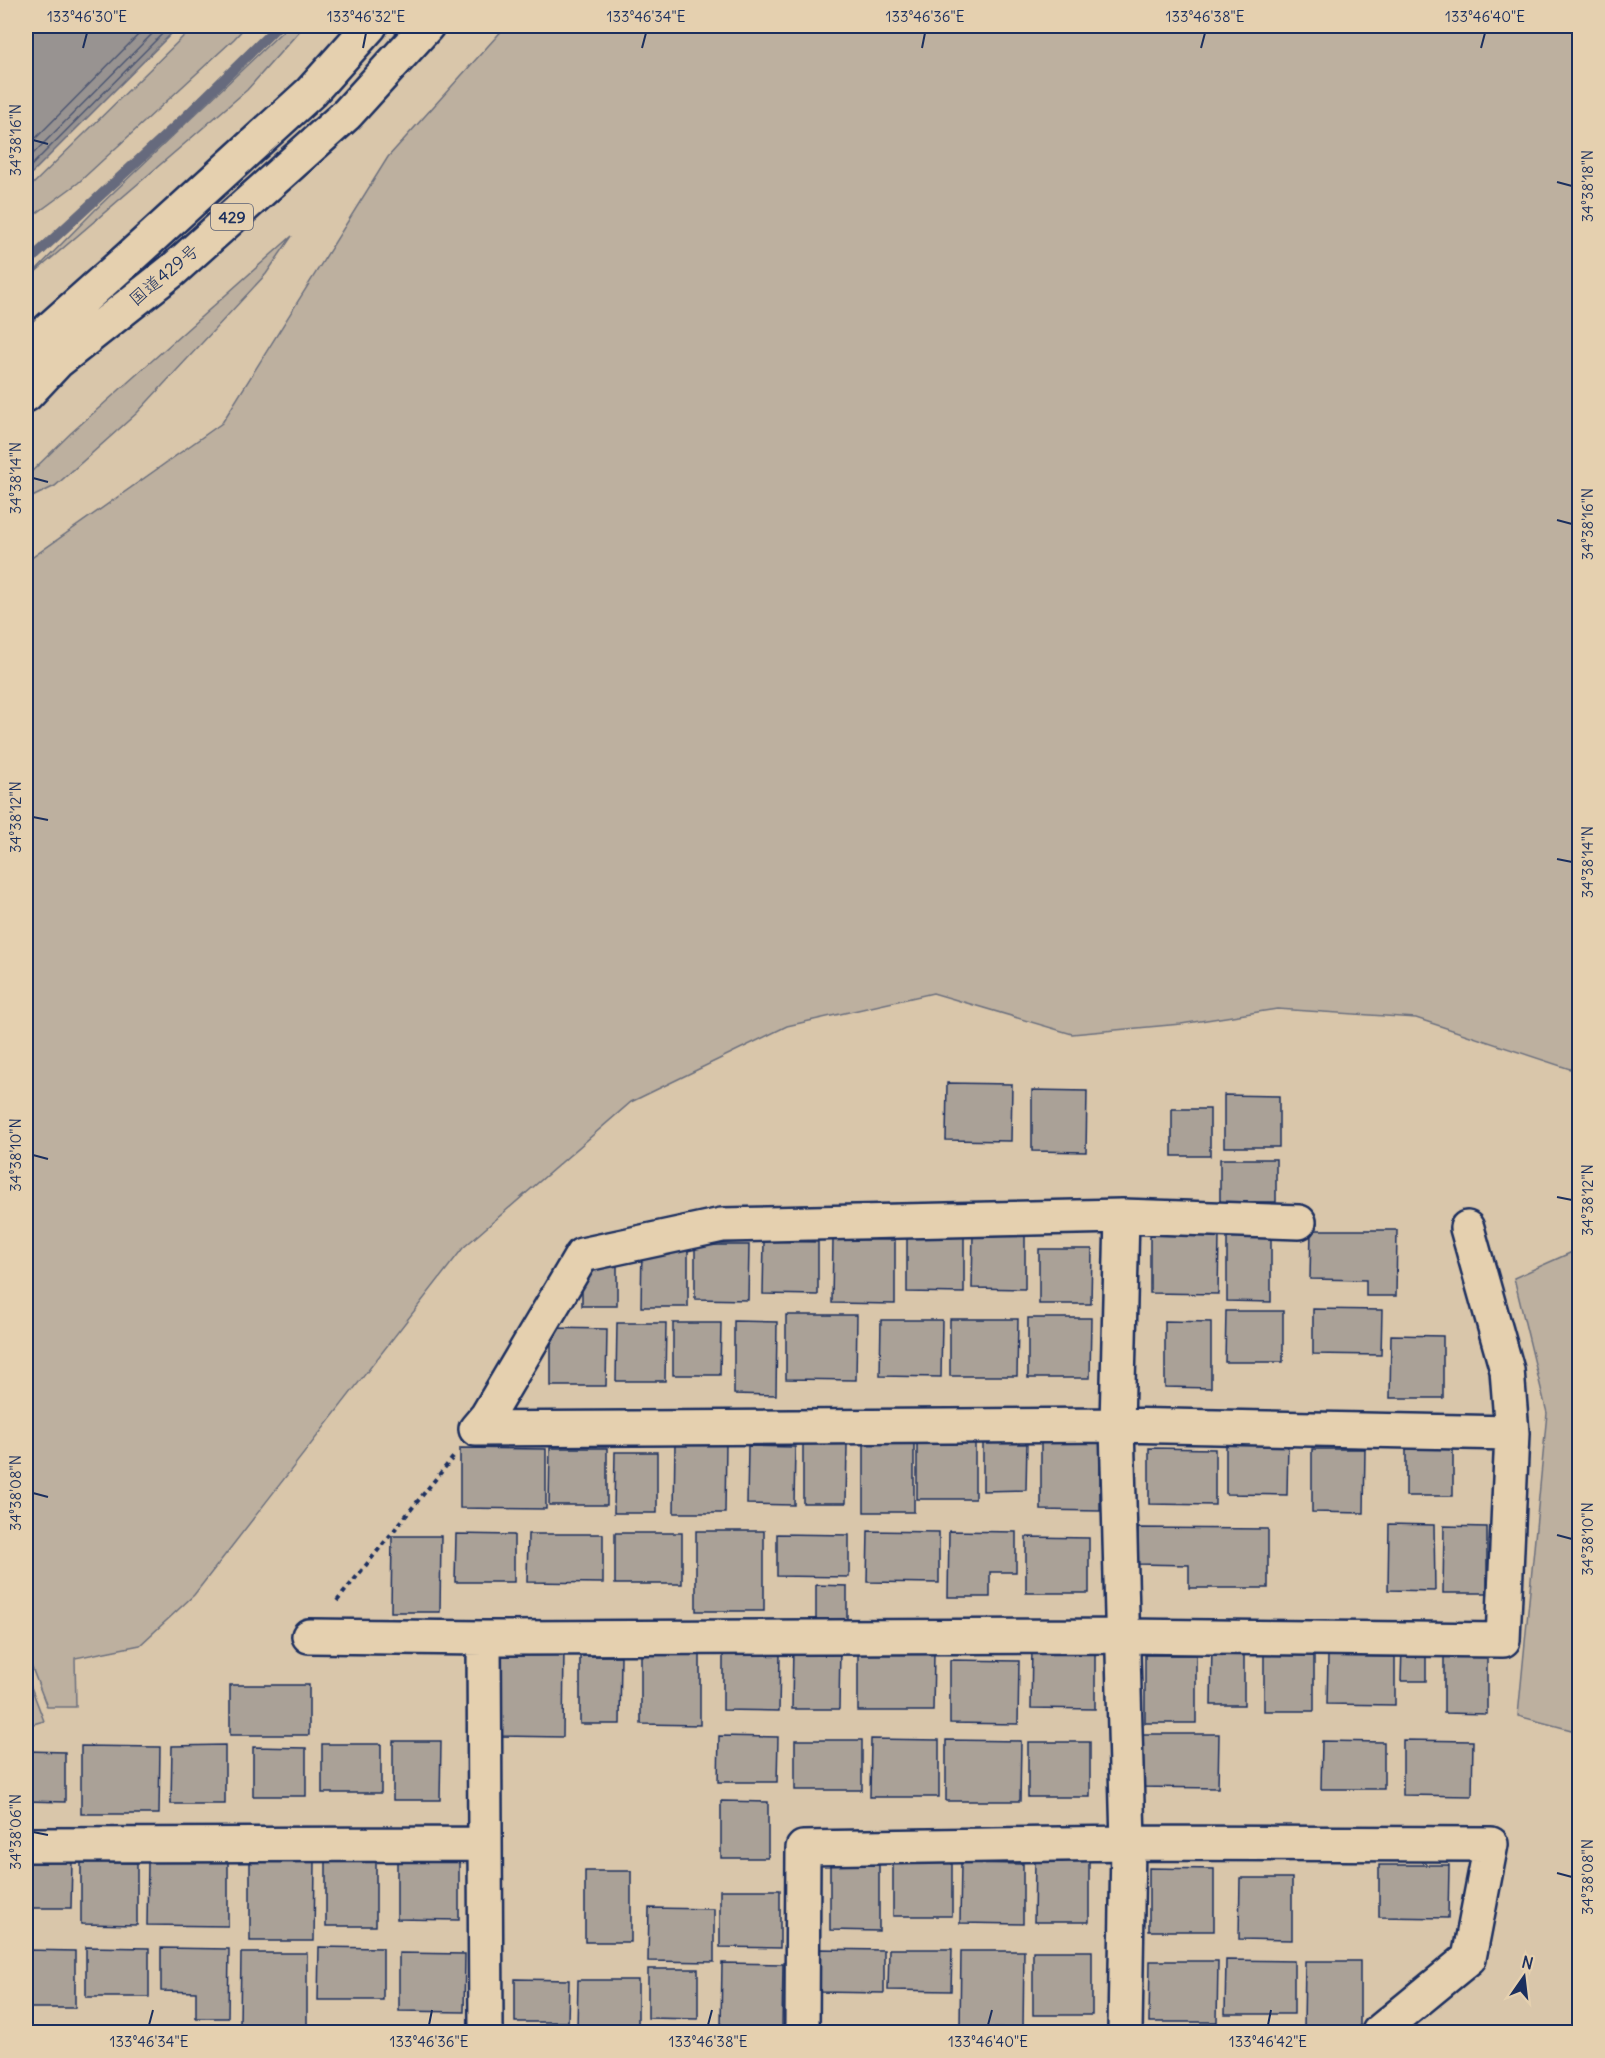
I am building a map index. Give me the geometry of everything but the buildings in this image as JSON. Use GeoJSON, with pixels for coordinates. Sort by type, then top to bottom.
{"type":"FeatureCollection","features":[{"type":"Feature","properties":{"kind":"main road","name":"国道429号"},"geometry":{"type":"LineString","coordinates":[[26,350],[311,92],[369,26]]}},
{"type":"Feature","properties":{"kind":"main road","name":"国道429号"},"geometry":{"type":"LineString","coordinates":[[26,395],[58,361],[173,270],[347,114],[427,26]]}},
{"type":"Feature","properties":{"kind":"main road"},"geometry":{"type":"LineString","coordinates":[[476,1429],[487,1416],[582,1255],[722,1225],[1122,1216],[1299,1222]]}},
{"type":"Feature","properties":{"kind":"main road"},"geometry":{"type":"LineString","coordinates":[[1122,1216],[1117,1425],[1128,1843],[1125,2032]]}},
{"type":"Feature","properties":{"kind":"main road"},"geometry":{"type":"LineString","coordinates":[[309,1636],[484,1638],[1122,1636],[1503,1640],[1512,1433],[1507,1370],[1467,1228]]}},
{"type":"Feature","properties":{"kind":"main road"},"geometry":{"type":"LineString","coordinates":[[476,1429],[1117,1425],[1512,1433]]}},
{"type":"Feature","properties":{"kind":"main road"},"geometry":{"type":"LineString","coordinates":[[484,1638],[486,2032]]}},
{"type":"Feature","properties":{"kind":"main road"},"geometry":{"type":"LineString","coordinates":[[802,2032],[803,1848],[1128,1843],[1491,1844],[1469,1958],[1379,2032]]}},
{"type":"Feature","properties":{"kind":"main road"},"geometry":{"type":"LineString","coordinates":[[26,1845],[484,1844]]}},
{"type":"Feature","properties":{"kind":"path"},"geometry":{"type":"LineString","coordinates":[[309,1636],[476,1429]]}},
{"type":"Feature","properties":{"kind":"shaded area"},"geometry":{"type":"Polygon","coordinates":[[[194,26],[246,26],[78,183],[26,221],[26,191],[194,26]]]}},
{"type":"Feature","properties":{"kind":"shaded area"},"geometry":{"type":"Polygon","coordinates":[[[288,26],[304,26],[247,90],[26,280],[95,210],[288,26]]]}},
{"type":"Feature","properties":{"kind":"shaded area"},"geometry":{"type":"Polygon","coordinates":[[[506,26],[1579,26],[1579,1072],[1416,1018],[1277,1009],[1181,1024],[1072,1034],[933,993],[787,1026],[631,1102],[463,1248],[194,1595],[140,1645],[75,1658],[76,1707],[47,1707],[26,1652],[26,562],[222,423],[388,157],[506,26]]]}},
{"type":"Feature","properties":{"kind":"shaded area"},"geometry":{"type":"Polygon","coordinates":[[[292,236],[266,274],[137,413],[55,486],[26,500],[26,477],[71,433],[292,236]]]}},
{"type":"Feature","properties":{"kind":"shaded area"},"geometry":{"type":"Polygon","coordinates":[[[1579,1249],[1579,1732],[1518,1716],[1547,1413],[1514,1278],[1579,1249]]]}},
{"type":"Feature","properties":{"kind":"shaded area"},"geometry":{"type":"Polygon","coordinates":[[[26,1674],[44,1721],[26,1726],[26,1674]]]}},
{"type":"Feature","properties":{"kind":"water"},"geometry":{"type":"Polygon","coordinates":[[[26,26],[179,26],[26,179],[26,26]]]}},
{"type":"Feature","properties":{"kind":"waterway"},"geometry":{"type":"LineString","coordinates":[[26,264],[182,120],[278,26]]}}]}
